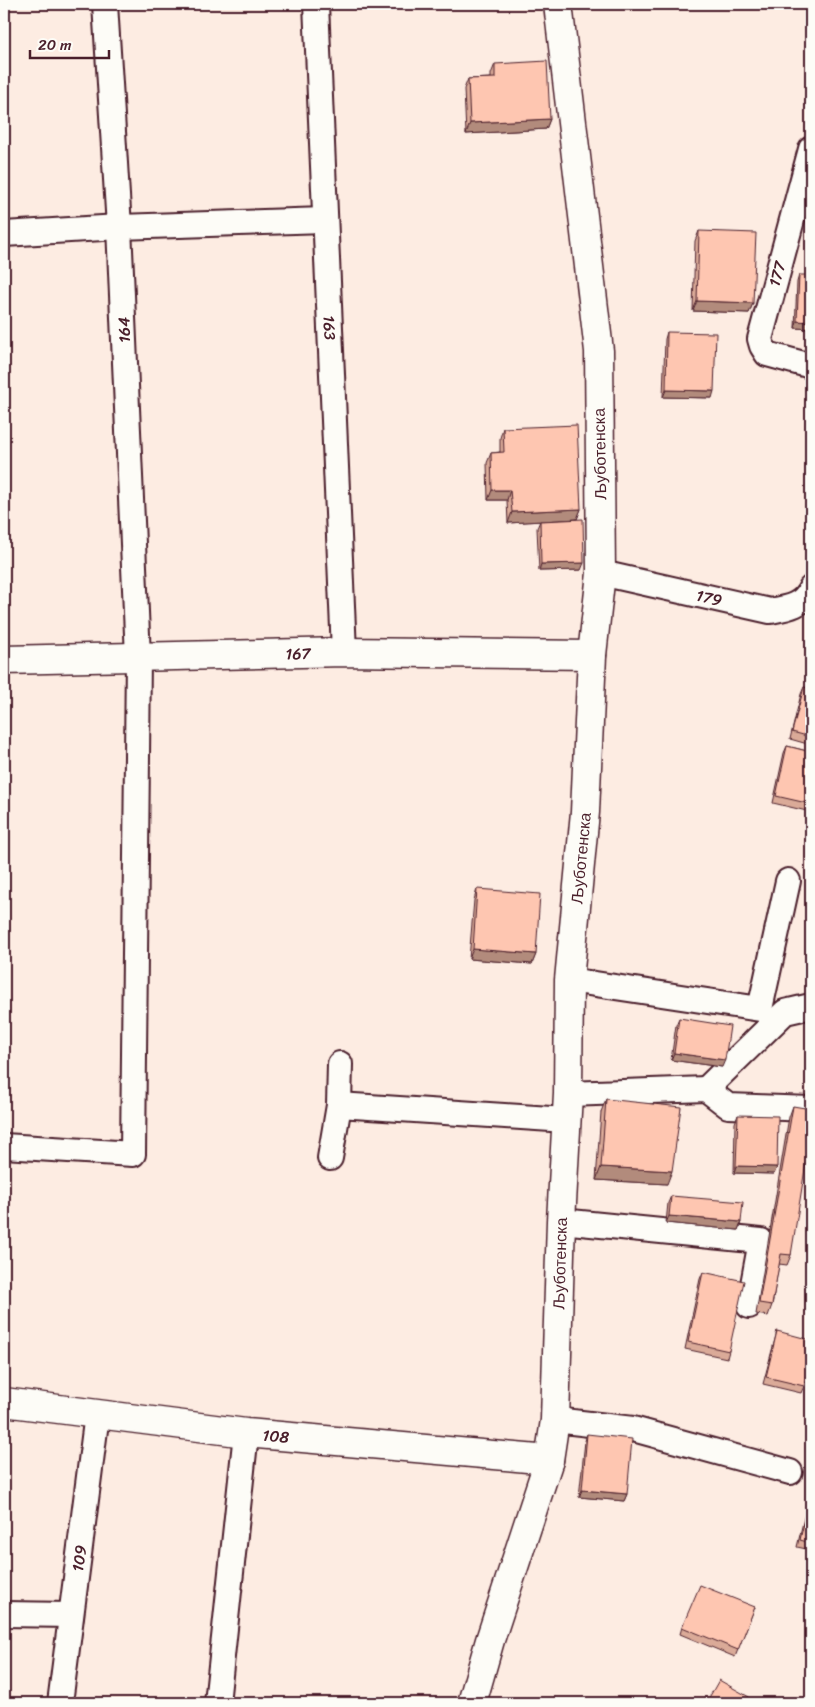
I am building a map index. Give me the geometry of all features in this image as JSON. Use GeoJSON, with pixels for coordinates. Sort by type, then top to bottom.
{"type":"FeatureCollection","features":[{"type":"Feature","properties":{"kind":"main road","name":"Љуботенска"},"geometry":{"type":"LineString","coordinates":[[472,1703],[490,1640],[549,1460],[555,1420],[560,1221],[567,1107],[568,980],[585,812],[592,655],[601,572],[599,352],[558,4]]}},
{"type":"Feature","properties":{"kind":"main road","name":"167"},"geometry":{"type":"LineString","coordinates":[[4,660],[344,652],[592,655]]}},
{"type":"Feature","properties":{"kind":"main road","name":"108"},"geometry":{"type":"LineString","coordinates":[[4,1402],[246,1433],[549,1460]]}},
{"type":"Feature","properties":{"kind":"street","name":"164"},"geometry":{"type":"LineString","coordinates":[[4,1146],[133,1154],[138,657],[119,228],[105,4]]}},
{"type":"Feature","properties":{"kind":"street","name":"163"},"geometry":{"type":"LineString","coordinates":[[316,4],[344,652]]}},
{"type":"Feature","properties":{"kind":"street","name":"177"},"geometry":{"type":"LineString","coordinates":[[811,149],[760,339],[767,354],[811,366]]}},
{"type":"Feature","properties":{"kind":"street"},"geometry":{"type":"LineString","coordinates":[[4,234],[325,220]]}},
{"type":"Feature","properties":{"kind":"street","name":"179"},"geometry":{"type":"LineString","coordinates":[[601,572],[770,611],[793,607],[808,594],[811,588]]}},
{"type":"Feature","properties":{"kind":"street"},"geometry":{"type":"LineString","coordinates":[[568,980],[760,1009],[788,881]]}},
{"type":"Feature","properties":{"kind":"street"},"geometry":{"type":"LineString","coordinates":[[339,1105],[567,1107],[706,1089],[785,1012],[811,1006]]}},
{"type":"Feature","properties":{"kind":"street"},"geometry":{"type":"LineString","coordinates":[[330,1158],[339,1105],[340,1064]]}},
{"type":"Feature","properties":{"kind":"street"},"geometry":{"type":"LineString","coordinates":[[706,1089],[728,1106],[811,1110]]}},
{"type":"Feature","properties":{"kind":"street"},"geometry":{"type":"LineString","coordinates":[[560,1221],[761,1242],[749,1306]]}},
{"type":"Feature","properties":{"kind":"street","name":"109"},"geometry":{"type":"LineString","coordinates":[[60,1703],[97,1414]]}},
{"type":"Feature","properties":{"kind":"street"},"geometry":{"type":"LineString","coordinates":[[555,1420],[633,1429],[790,1472]]}},
{"type":"Feature","properties":{"kind":"street"},"geometry":{"type":"LineString","coordinates":[[218,1703],[246,1433]]}},
{"type":"Feature","properties":{"kind":"street"},"geometry":{"type":"LineString","coordinates":[[4,1614],[71,1615]]}},
{"type":"Feature","properties":{"kind":"building"},"geometry":{"type":"Polygon","coordinates":[[[547,61],[550,119],[470,123],[468,79],[495,78],[495,64],[547,61]]]}},
{"type":"Feature","properties":{"kind":"building"},"geometry":{"type":"Polygon","coordinates":[[[699,231],[756,233],[753,303],[697,301],[699,231]]]}},
{"type":"Feature","properties":{"kind":"building"},"geometry":{"type":"Polygon","coordinates":[[[799,275],[811,275],[811,322],[797,321],[799,275]]]}},
{"type":"Feature","properties":{"kind":"building"},"geometry":{"type":"Polygon","coordinates":[[[667,332],[716,333],[714,391],[666,390],[667,332]]]}},
{"type":"Feature","properties":{"kind":"building"},"geometry":{"type":"Polygon","coordinates":[[[577,425],[581,509],[512,512],[510,490],[492,490],[491,453],[504,452],[503,428],[577,425]]]}},
{"type":"Feature","properties":{"kind":"building"},"geometry":{"type":"Polygon","coordinates":[[[583,519],[584,563],[541,564],[540,521],[583,519]]]}},
{"type":"Feature","properties":{"kind":"building"},"geometry":{"type":"Polygon","coordinates":[[[804,687],[811,689],[811,737],[792,732],[804,687]]]}},
{"type":"Feature","properties":{"kind":"building"},"geometry":{"type":"Polygon","coordinates":[[[787,746],[811,752],[811,804],[776,796],[787,746]]]}},
{"type":"Feature","properties":{"kind":"building"},"geometry":{"type":"Polygon","coordinates":[[[477,889],[540,894],[536,954],[473,949],[477,889]]]}},
{"type":"Feature","properties":{"kind":"building"},"geometry":{"type":"Polygon","coordinates":[[[679,1018],[730,1026],[725,1060],[674,1053],[679,1018]]]}},
{"type":"Feature","properties":{"kind":"building"},"geometry":{"type":"Polygon","coordinates":[[[606,1099],[681,1107],[672,1171],[601,1167],[606,1099]]]}},
{"type":"Feature","properties":{"kind":"building"},"geometry":{"type":"Polygon","coordinates":[[[793,1106],[811,1109],[811,1132],[791,1255],[781,1254],[772,1305],[759,1303],[793,1106]]]}},
{"type":"Feature","properties":{"kind":"building"},"geometry":{"type":"Polygon","coordinates":[[[738,1115],[778,1116],[777,1167],[736,1166],[738,1115]]]}},
{"type":"Feature","properties":{"kind":"building"},"geometry":{"type":"Polygon","coordinates":[[[671,1196],[743,1202],[741,1222],[669,1216],[671,1196]]]}},
{"type":"Feature","properties":{"kind":"building"},"geometry":{"type":"Polygon","coordinates":[[[703,1272],[744,1281],[729,1351],[688,1342],[703,1272]]]}},
{"type":"Feature","properties":{"kind":"building"},"geometry":{"type":"Polygon","coordinates":[[[777,1331],[811,1340],[811,1355],[804,1386],[766,1377],[777,1331]]]}},
{"type":"Feature","properties":{"kind":"building"},"geometry":{"type":"Polygon","coordinates":[[[587,1434],[632,1439],[627,1494],[582,1490],[587,1434]]]}},
{"type":"Feature","properties":{"kind":"building"},"geometry":{"type":"Polygon","coordinates":[[[811,1492],[811,1543],[800,1540],[811,1492]]]}},
{"type":"Feature","properties":{"kind":"building"},"geometry":{"type":"Polygon","coordinates":[[[700,1585],[755,1607],[738,1650],[682,1627],[700,1585]]]}},
{"type":"Feature","properties":{"kind":"building"},"geometry":{"type":"Polygon","coordinates":[[[719,1680],[749,1697],[745,1703],[706,1703],[719,1680]]]}}]}
